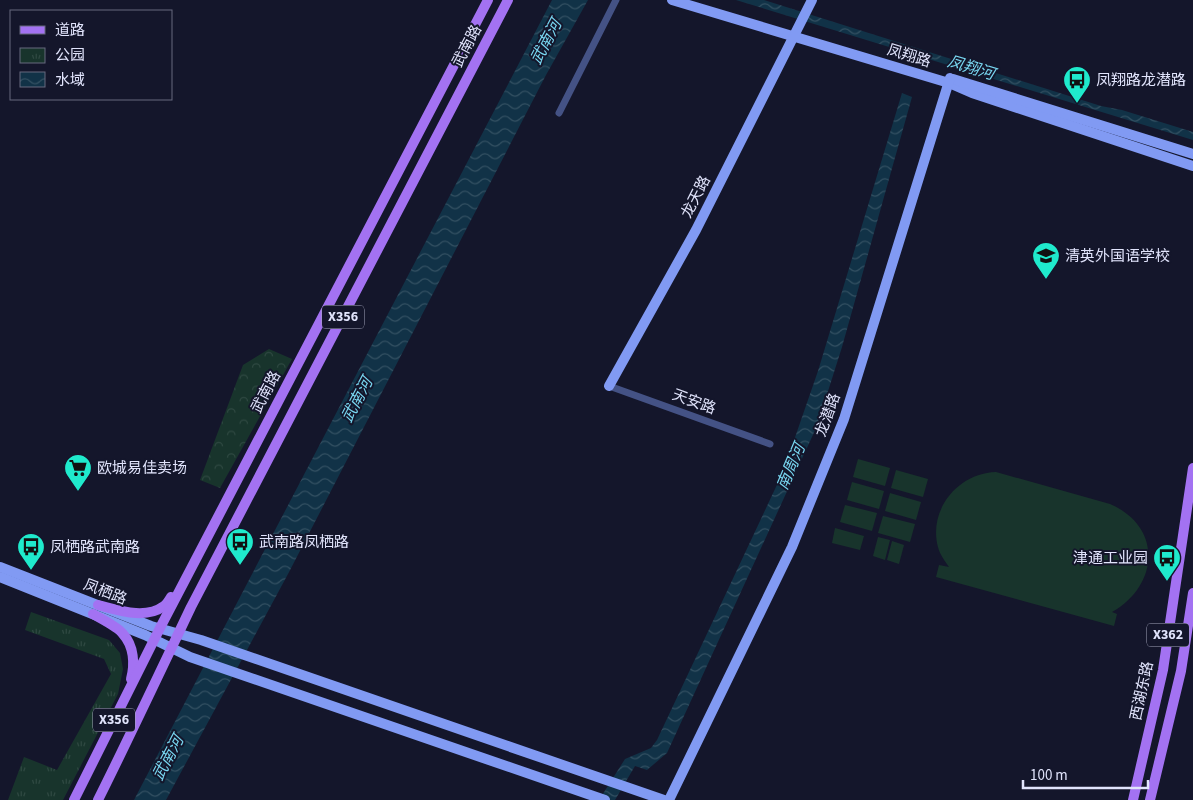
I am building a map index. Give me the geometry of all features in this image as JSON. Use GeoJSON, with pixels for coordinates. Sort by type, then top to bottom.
{"type":"FeatureCollection","features":[{"type":"Feature","properties":{"kind":"main road","name":"武南路"},"geometry":{"type":"LineString","coordinates":[[74,800],[159,628],[488,0]]}},
{"type":"Feature","properties":{"kind":"main road","name":"武南路"},"geometry":{"type":"LineString","coordinates":[[98,800],[140,717],[170,649],[508,0]]}},
{"type":"Feature","properties":{"kind":"main road","name":"西湖东路"},"geometry":{"type":"LineString","coordinates":[[1133,800],[1163,670],[1193,468]]}},
{"type":"Feature","properties":{"kind":"main road"},"geometry":{"type":"LineString","coordinates":[[96,610],[146,613],[164,606],[189,572]]}},
{"type":"Feature","properties":{"kind":"main road","name":"X362"},"geometry":{"type":"LineString","coordinates":[[1150,800],[1181,671],[1193,593]]}},
{"type":"Feature","properties":{"kind":"main road"},"geometry":{"type":"LineString","coordinates":[[96,610],[123,633],[133,652],[133,671],[125,697]]}},
{"type":"Feature","properties":{"kind":"street"},"geometry":{"type":"LineString","coordinates":[[559,112],[616,0]]}},
{"type":"Feature","properties":{"kind":"street","name":"凤翔路"},"geometry":{"type":"LineString","coordinates":[[672,0],[795,34],[1193,154]]}},
{"type":"Feature","properties":{"kind":"street","name":"凤翔路"},"geometry":{"type":"LineString","coordinates":[[694,0],[795,34]]}},
{"type":"Feature","properties":{"kind":"street","name":"龙天路"},"geometry":{"type":"LineString","coordinates":[[609,386],[696,230],[810,4]]}},
{"type":"Feature","properties":{"kind":"street","name":"凤翔路"},"geometry":{"type":"LineString","coordinates":[[950,81],[972,93],[1193,166]]}},
{"type":"Feature","properties":{"kind":"street","name":"龙潜路"},"geometry":{"type":"LineString","coordinates":[[669,800],[792,547],[844,418],[950,81]]}},
{"type":"Feature","properties":{"kind":"street","name":"天安路"},"geometry":{"type":"LineString","coordinates":[[609,386],[770,444]]}},
{"type":"Feature","properties":{"kind":"street","name":"凤栖路"},"geometry":{"type":"LineString","coordinates":[[0,567],[96,610],[170,649],[190,657],[600,798]]}},
{"type":"Feature","properties":{"kind":"street","name":"凤栖路"},"geometry":{"type":"LineString","coordinates":[[0,577],[96,610],[202,640],[664,800]]}},
{"type":"Feature","properties":{"kind":"green space"},"geometry":{"type":"Polygon","coordinates":[[[269,349],[292,359],[220,488],[200,480],[243,365],[269,349]]]}},
{"type":"Feature","properties":{"kind":"green space"},"geometry":{"type":"Polygon","coordinates":[[[858,459],[890,468],[885,486],[853,477],[858,459]]]}},
{"type":"Feature","properties":{"kind":"green space"},"geometry":{"type":"Polygon","coordinates":[[[896,470],[928,479],[923,497],[891,488],[896,470]]]}},
{"type":"Feature","properties":{"kind":"green space"},"geometry":{"type":"Polygon","coordinates":[[[996,472],[1110,504],[1127,514],[1139,527],[1146,541],[1148,556],[1146,572],[1139,587],[1128,601],[1112,612],[1117,614],[1114,626],[936,577],[939,565],[949,567],[939,550],[936,533],[942,507],[958,486],[982,474],[996,472]]]}},
{"type":"Feature","properties":{"kind":"green space"},"geometry":{"type":"Polygon","coordinates":[[[852,482],[884,491],[879,509],[847,500],[852,482]]]}},
{"type":"Feature","properties":{"kind":"green space"},"geometry":{"type":"Polygon","coordinates":[[[890,493],[921,502],[916,520],[885,511],[890,493]]]}},
{"type":"Feature","properties":{"kind":"green space"},"geometry":{"type":"Polygon","coordinates":[[[845,505],[877,513],[872,531],[840,522],[845,505]]]}},
{"type":"Feature","properties":{"kind":"green space"},"geometry":{"type":"Polygon","coordinates":[[[883,516],[915,524],[910,542],[878,533],[883,516]]]}},
{"type":"Feature","properties":{"kind":"green space"},"geometry":{"type":"Polygon","coordinates":[[[835,528],[864,536],[860,550],[832,543],[835,528]]]}},
{"type":"Feature","properties":{"kind":"green space"},"geometry":{"type":"Polygon","coordinates":[[[878,537],[890,540],[885,560],[873,556],[878,537]]]}},
{"type":"Feature","properties":{"kind":"green space"},"geometry":{"type":"Polygon","coordinates":[[[892,541],[904,545],[899,564],[887,560],[892,541]]]}},
{"type":"Feature","properties":{"kind":"green space"},"geometry":{"type":"Polygon","coordinates":[[[31,612],[109,640],[120,653],[123,669],[118,694],[63,800],[8,800],[24,757],[57,770],[111,674],[104,659],[25,630],[31,612]]]}},
{"type":"Feature","properties":{"kind":"water","name":"武南河"},"geometry":{"type":"Polygon","coordinates":[[[552,0],[588,0],[546,75],[288,574],[166,800],[134,800],[552,0]]]}},
{"type":"Feature","properties":{"kind":"water","name":"凤翔河"},"geometry":{"type":"Polygon","coordinates":[[[736,0],[764,0],[1101,106],[1122,110],[1193,132],[1193,140],[736,0]]]}},
{"type":"Feature","properties":{"kind":"water","name":"南周河"},"geometry":{"type":"Polygon","coordinates":[[[902,93],[912,97],[842,347],[817,426],[667,753],[647,770],[635,766],[615,800],[599,800],[625,759],[651,748],[657,740],[783,472],[818,371],[902,93]]]}},
{"type":"Feature","properties":{"kind":"place","name":"凤翔路龙潜路"},"geometry":{"type":"Point","coordinates":[1077,104]}},
{"type":"Feature","properties":{"kind":"place","name":"清英外国语学校"},"geometry":{"type":"Point","coordinates":[1046,280]}},
{"type":"Feature","properties":{"kind":"place","name":"欧城易佳卖场"},"geometry":{"type":"Point","coordinates":[78,492]}},
{"type":"Feature","properties":{"kind":"place","name":"武南路凤栖路"},"geometry":{"type":"Point","coordinates":[240,566]}},
{"type":"Feature","properties":{"kind":"place","name":"凤栖路武南路"},"geometry":{"type":"Point","coordinates":[31,571]}},
{"type":"Feature","properties":{"kind":"place","name":"津通工业园"},"geometry":{"type":"Point","coordinates":[1167,582]}}]}
